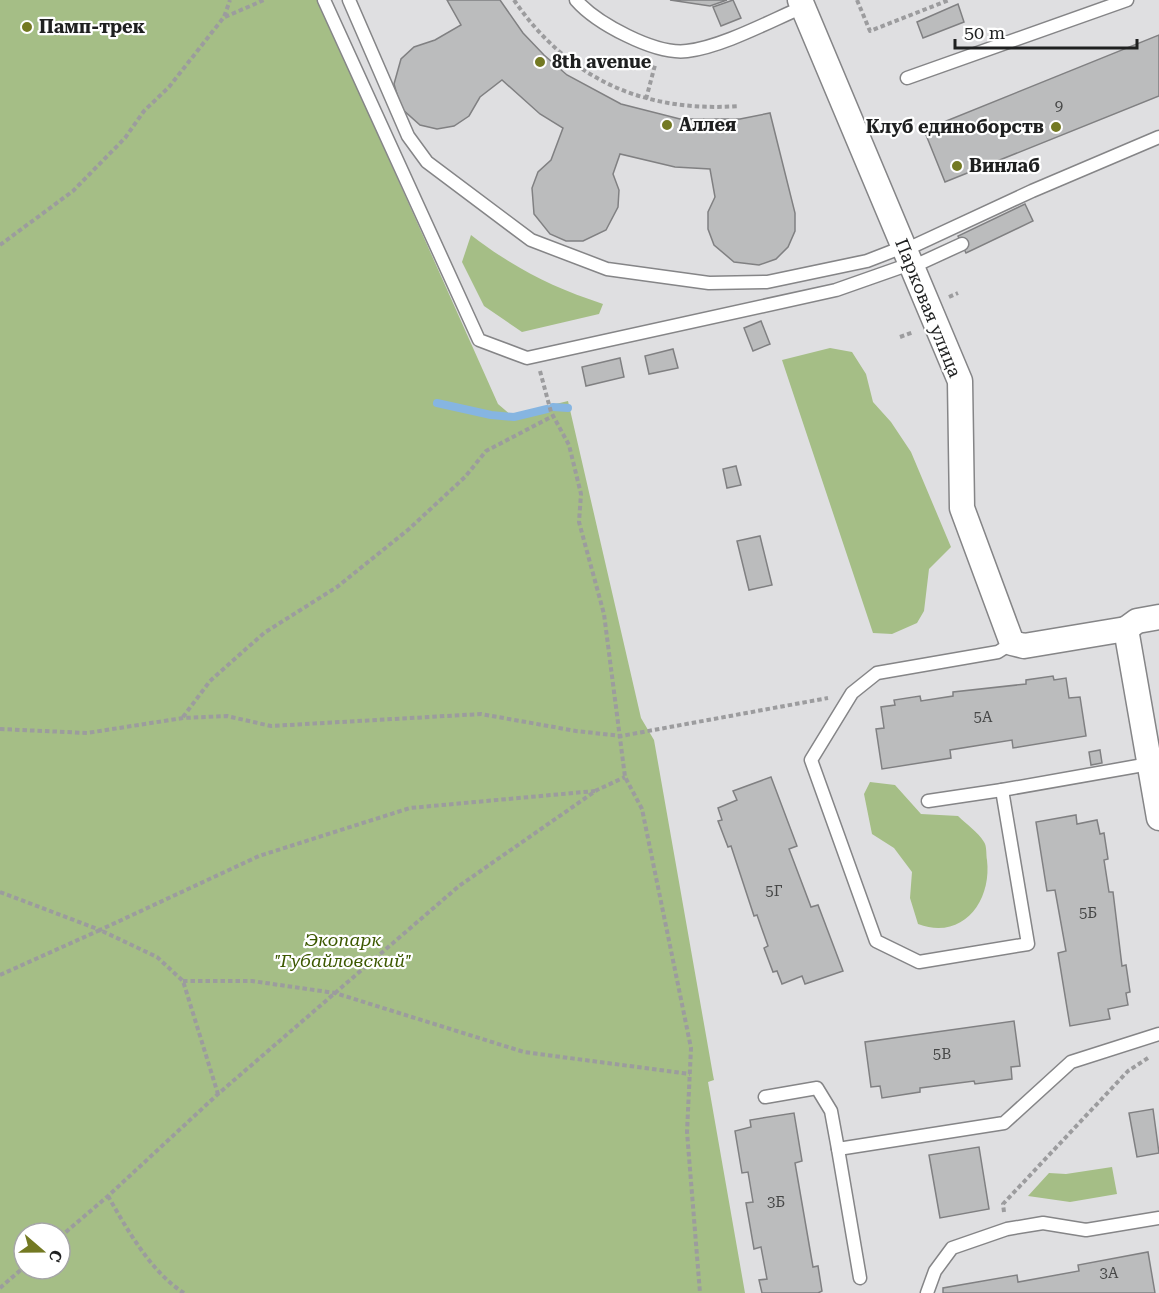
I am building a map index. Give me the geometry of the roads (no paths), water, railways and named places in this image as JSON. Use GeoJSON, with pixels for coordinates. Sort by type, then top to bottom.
{"type":"FeatureCollection","features":[{"type":"Feature","properties":{"kind":"street","name":"Парковая улица"},"geometry":{"type":"LineString","coordinates":[[802,3],[960,381],[962,508],[1012,643]]}},
{"type":"Feature","properties":{"kind":"street"},"geometry":{"type":"LineString","coordinates":[[1012,643],[1024,646],[1126,629],[1137,621],[1159,617]]}},
{"type":"Feature","properties":{"kind":"street"},"geometry":{"type":"LineString","coordinates":[[1126,629],[1159,816]]}},
{"type":"Feature","properties":{"kind":"lane"},"geometry":{"type":"LineString","coordinates":[[324,0],[479,340],[527,358],[836,290],[908,257],[1032,191],[1159,137]]}},
{"type":"Feature","properties":{"kind":"lane"},"geometry":{"type":"LineString","coordinates":[[349,0],[408,136],[427,162],[531,240],[607,269],[709,283],[767,282],[867,261],[908,257],[962,244]]}},
{"type":"Feature","properties":{"kind":"lane"},"geometry":{"type":"LineString","coordinates":[[576,0],[613,29],[644,43],[683,52],[708,47],[802,3]]}},
{"type":"Feature","properties":{"kind":"lane"},"geometry":{"type":"LineString","coordinates":[[907,78],[1127,0]]}},
{"type":"Feature","properties":{"kind":"lane"},"geometry":{"type":"LineString","coordinates":[[1002,790],[1028,944],[919,962],[876,941],[811,760],[852,693],[877,673],[998,652],[1012,643]]}},
{"type":"Feature","properties":{"kind":"lane"},"geometry":{"type":"LineString","coordinates":[[928,801],[1149,764]]}},
{"type":"Feature","properties":{"kind":"lane"},"geometry":{"type":"LineString","coordinates":[[837,1149],[1004,1123],[1071,1062],[1159,1034]]}},
{"type":"Feature","properties":{"kind":"lane"},"geometry":{"type":"LineString","coordinates":[[765,1097],[817,1088],[831,1111],[860,1278]]}},
{"type":"Feature","properties":{"kind":"lane"},"geometry":{"type":"LineString","coordinates":[[927,1293],[935,1271],[952,1248],[1007,1229],[1043,1223],[1086,1230],[1159,1218]]}},
{"type":"Feature","properties":{"kind":"waterway"},"geometry":{"type":"LineString","coordinates":[[437,403],[491,415],[514,417],[547,409]]}},
{"type":"Feature","properties":{"kind":"waterway"},"geometry":{"type":"LineString","coordinates":[[553,407],[568,408]]}},
{"type":"Feature","properties":{"kind":"place","name":"Памп-трек"},"geometry":{"type":"Point","coordinates":[27,27]}},
{"type":"Feature","properties":{"kind":"place","name":"8th avenue"},"geometry":{"type":"Point","coordinates":[540,62]}},
{"type":"Feature","properties":{"kind":"place","name":"Аллея"},"geometry":{"type":"Point","coordinates":[667,125]}},
{"type":"Feature","properties":{"kind":"place","name":"Клуб единоборств"},"geometry":{"type":"Point","coordinates":[1056,127]}},
{"type":"Feature","properties":{"kind":"place","name":"Винлаб"},"geometry":{"type":"Point","coordinates":[957,166]}},
{"type":"Feature","properties":{"kind":"park label","name":"Экопарк \"Губайловский\""},"geometry":{"type":"Point","coordinates":[343,950]}}]}
